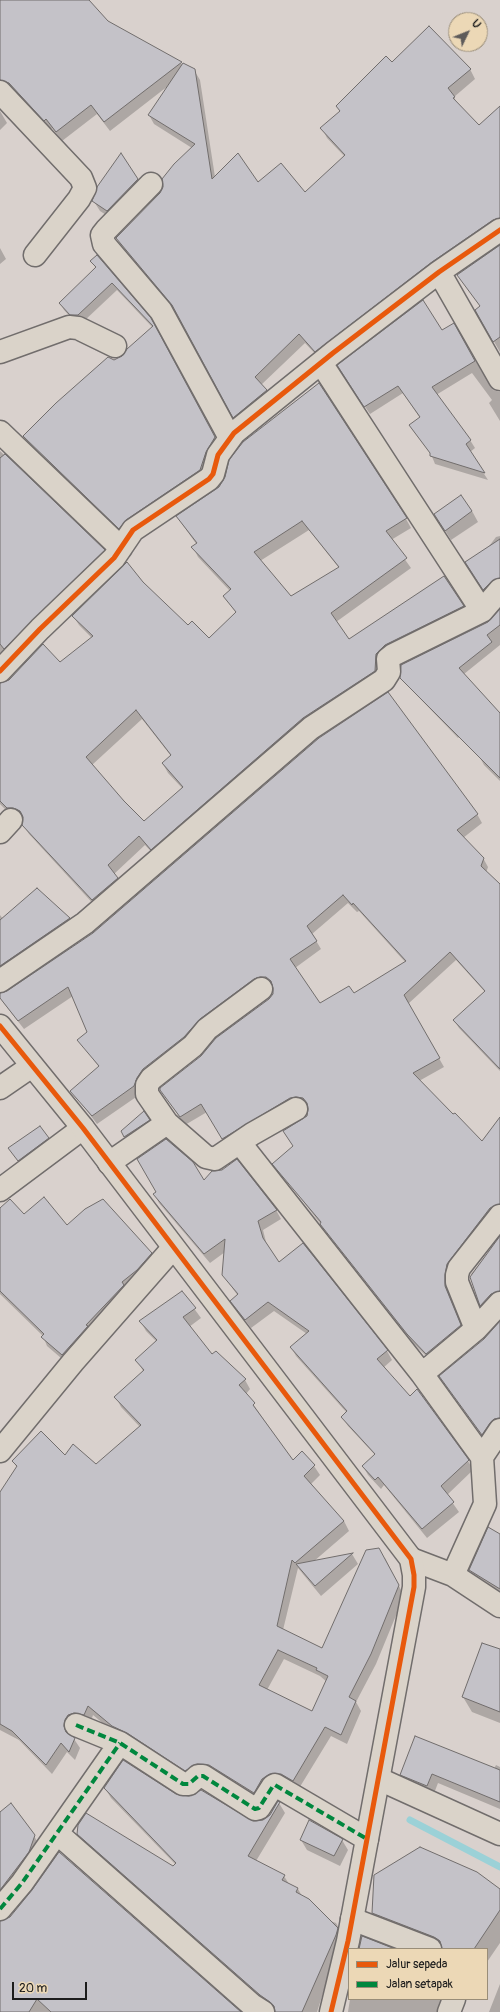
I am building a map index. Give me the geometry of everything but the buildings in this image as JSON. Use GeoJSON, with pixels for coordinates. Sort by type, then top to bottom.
{"type":"FeatureCollection","features":[{"type":"Feature","properties":{"kind":"street"},"geometry":{"type":"LineString","coordinates":[[0,92],[81,178],[85,188],[80,200],[35,255]]}},
{"type":"Feature","properties":{"kind":"street"},"geometry":{"type":"LineString","coordinates":[[151,184],[102,235],[104,244],[161,311],[230,438]]}},
{"type":"Feature","properties":{"kind":"street"},"geometry":{"type":"LineString","coordinates":[[0,671],[40,629],[111,562],[133,530],[209,479],[213,474],[218,455],[230,438],[321,363],[439,272],[479,242],[500,230]]}},
{"type":"Feature","properties":{"kind":"street"},"geometry":{"type":"LineString","coordinates":[[439,272],[500,380]]}},
{"type":"Feature","properties":{"kind":"street"},"geometry":{"type":"LineString","coordinates":[[0,352],[69,327],[78,328],[116,346]]}},
{"type":"Feature","properties":{"kind":"street"},"geometry":{"type":"LineString","coordinates":[[321,363],[482,612]]}},
{"type":"Feature","properties":{"kind":"street"},"geometry":{"type":"LineString","coordinates":[[0,432],[121,548]]}},
{"type":"Feature","properties":{"kind":"street"},"geometry":{"type":"LineString","coordinates":[[0,981],[84,923],[311,728],[384,680],[389,672],[388,659],[393,655],[482,612],[500,590]]}},
{"type":"Feature","properties":{"kind":"street"},"geometry":{"type":"LineString","coordinates":[[261,989],[207,1029],[193,1046],[150,1079],[147,1085],[147,1094],[167,1123],[210,1159],[221,1156],[296,1109]]}},
{"type":"Feature","properties":{"kind":"street"},"geometry":{"type":"LineString","coordinates":[[0,1026],[109,1163],[411,1559],[414,1575],[414,1587],[352,1919],[331,2012]]}},
{"type":"Feature","properties":{"kind":"street"},"geometry":{"type":"LineString","coordinates":[[0,1088],[32,1066]]}},
{"type":"Feature","properties":{"kind":"street"},"geometry":{"type":"LineString","coordinates":[[109,1163],[167,1123]]}},
{"type":"Feature","properties":{"kind":"street"},"geometry":{"type":"LineString","coordinates":[[0,1190],[82,1128]]}},
{"type":"Feature","properties":{"kind":"street"},"geometry":{"type":"LineString","coordinates":[[240,1143],[422,1374],[482,1457],[485,1504],[453,1575]]}},
{"type":"Feature","properties":{"kind":"street"},"geometry":{"type":"LineString","coordinates":[[476,1329],[457,1282],[457,1275],[459,1268],[500,1216]]}},
{"type":"Feature","properties":{"kind":"street"},"geometry":{"type":"LineString","coordinates":[[0,1451],[73,1362],[173,1248]]}},
{"type":"Feature","properties":{"kind":"street"},"geometry":{"type":"LineString","coordinates":[[422,1374],[476,1329],[500,1303]]}},
{"type":"Feature","properties":{"kind":"street"},"geometry":{"type":"LineString","coordinates":[[482,1457],[500,1430]]}},
{"type":"Feature","properties":{"kind":"street"},"geometry":{"type":"LineString","coordinates":[[411,1559],[453,1575],[500,1606]]}},
{"type":"Feature","properties":{"kind":"street"},"geometry":{"type":"LineString","coordinates":[[76,1725],[120,1743],[183,1784],[189,1784],[198,1776],[203,1776],[255,1809],[259,1808],[275,1785],[367,1839]]}},
{"type":"Feature","properties":{"kind":"street"},"geometry":{"type":"LineString","coordinates":[[0,1909],[22,1883],[120,1743]]}},
{"type":"Feature","properties":{"kind":"street"},"geometry":{"type":"LineString","coordinates":[[379,1779],[500,1834]]}},
{"type":"Feature","properties":{"kind":"street"},"geometry":{"type":"LineString","coordinates":[[57,1833],[252,2005],[263,2012]]}},
{"type":"Feature","properties":{"kind":"street"},"geometry":{"type":"LineString","coordinates":[[352,1919],[427,1948]]}},
{"type":"Feature","properties":{"kind":"street"},"geometry":{"type":"LineString","coordinates":[[449,2012],[454,2000]]}},
{"type":"Feature","properties":{"kind":"waterway"},"geometry":{"type":"LineString","coordinates":[[410,1820],[500,1867]]}},
{"type":"Feature","properties":{"kind":"marked path"},"geometry":{"type":"LineString","coordinates":[[76,1725],[120,1743],[183,1784],[189,1784],[198,1776],[203,1776],[255,1809],[259,1808],[275,1785],[367,1839]]}},
{"type":"Feature","properties":{"kind":"marked path"},"geometry":{"type":"LineString","coordinates":[[0,1909],[22,1883],[120,1743]]}},
{"type":"Feature","properties":{"kind":"cycle path"},"geometry":{"type":"LineString","coordinates":[[0,671],[40,629],[114,558],[133,530],[209,479],[213,474],[218,455],[234,433],[333,353],[439,272],[500,230]]}},
{"type":"Feature","properties":{"kind":"cycle path"},"geometry":{"type":"LineString","coordinates":[[0,1026],[83,1128],[411,1559],[414,1575],[414,1587],[348,1941],[331,2012]]}}]}
